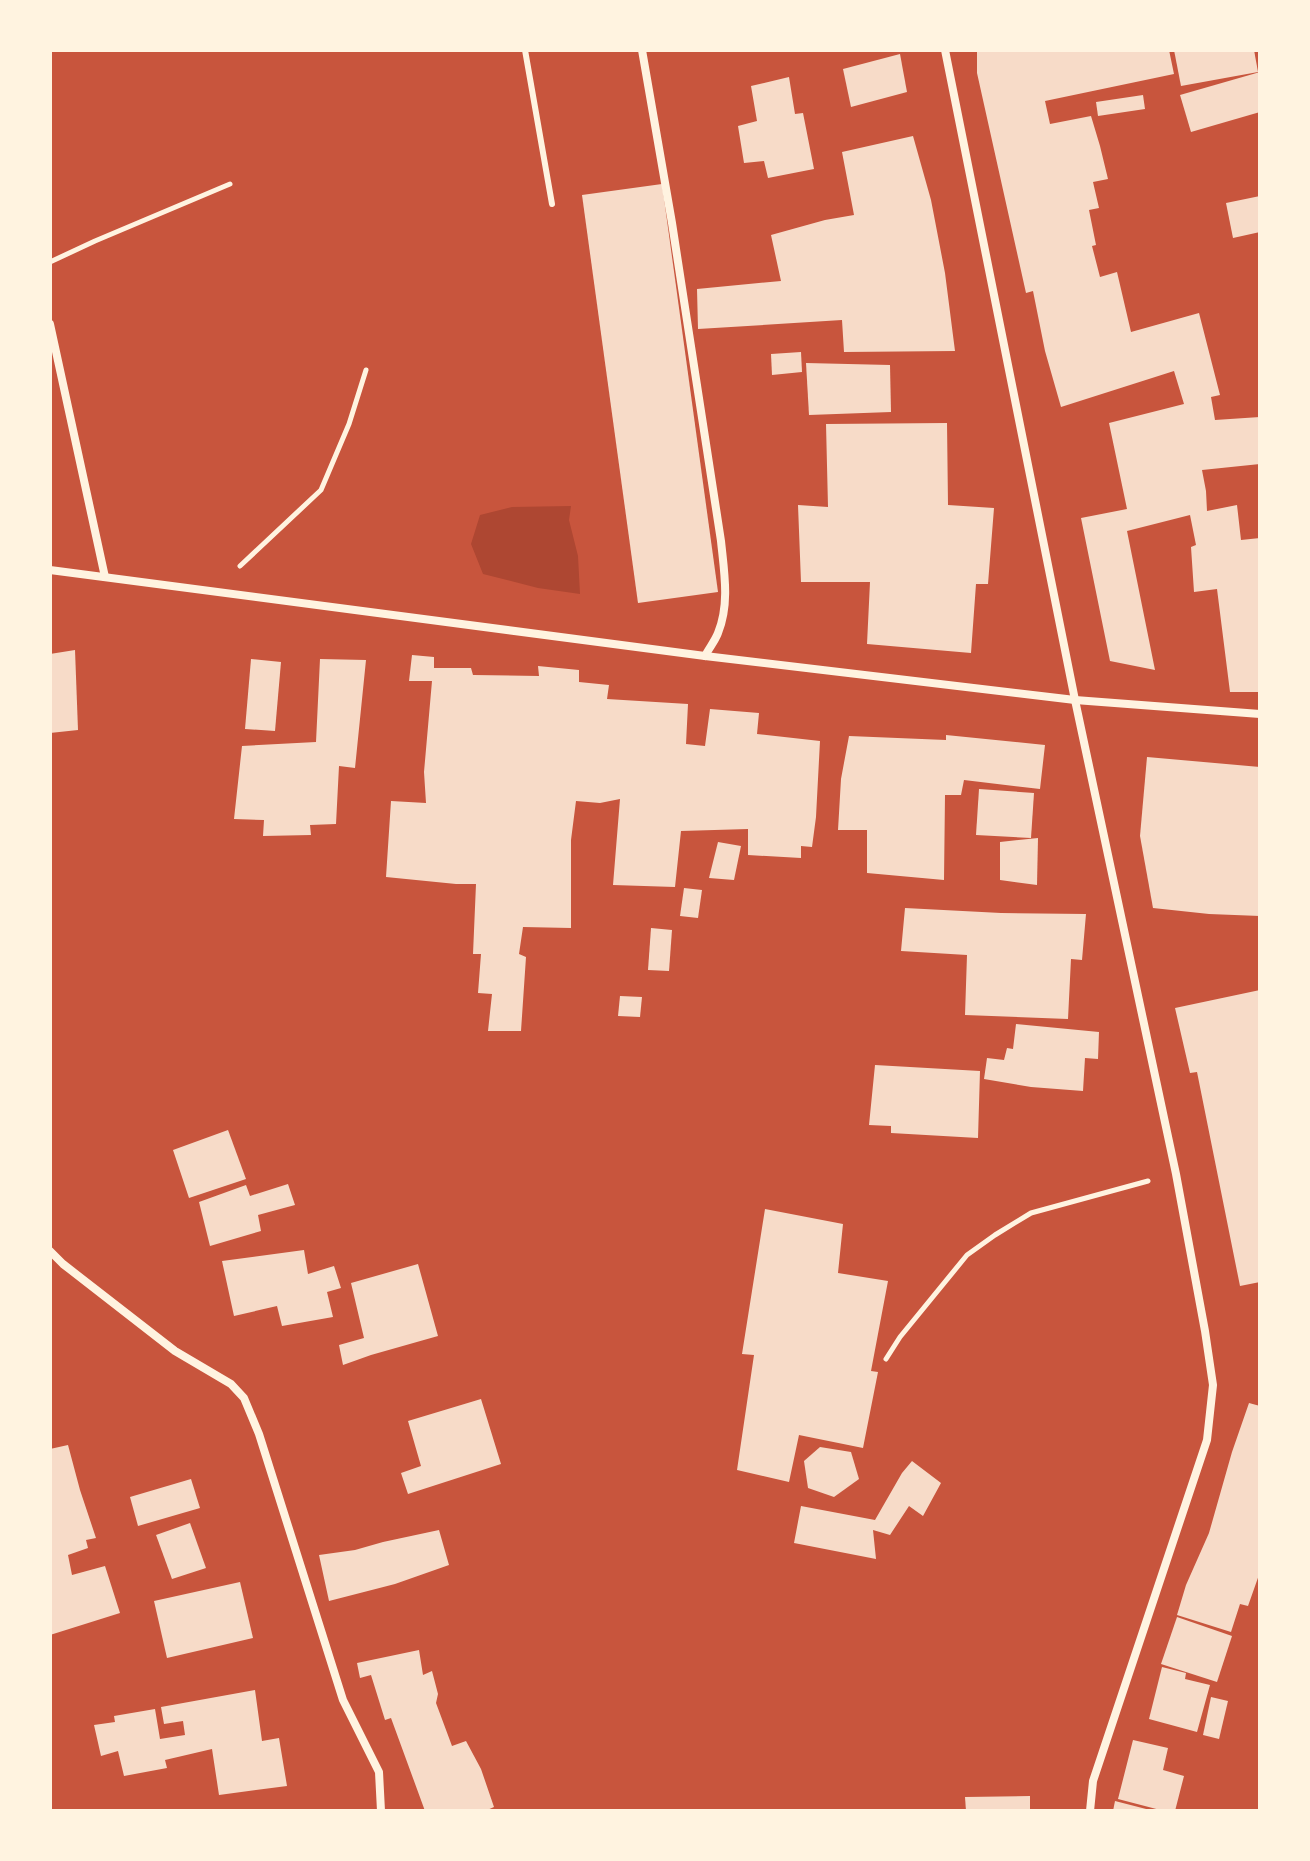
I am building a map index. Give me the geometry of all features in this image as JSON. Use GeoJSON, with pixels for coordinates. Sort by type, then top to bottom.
{"type":"FeatureCollection","features":[{"type":"Feature","properties":{"kind":"street"},"geometry":{"type":"LineString","coordinates":[[642,50],[721,541],[725,580],[723,615],[718,633],[705,656]]}},
{"type":"Feature","properties":{"kind":"street"},"geometry":{"type":"LineString","coordinates":[[945,50],[1075,700],[1176,1174],[1213,1385],[1207,1440],[1093,1781],[1090,1811]]}},
{"type":"Feature","properties":{"kind":"street"},"geometry":{"type":"LineString","coordinates":[[50,324],[105,577]]}},
{"type":"Feature","properties":{"kind":"street"},"geometry":{"type":"LineString","coordinates":[[50,570],[705,656],[1075,700],[1260,714]]}},
{"type":"Feature","properties":{"kind":"street"},"geometry":{"type":"LineString","coordinates":[[50,1251],[175,1351],[231,1384],[244,1398],[259,1434],[343,1700],[379,1772],[381,1811]]}},
{"type":"Feature","properties":{"kind":"lane"},"geometry":{"type":"LineString","coordinates":[[525,50],[552,204]]}},
{"type":"Feature","properties":{"kind":"path"},"geometry":{"type":"LineString","coordinates":[[50,262],[230,184]]}},
{"type":"Feature","properties":{"kind":"path"},"geometry":{"type":"LineString","coordinates":[[208,592],[254,554],[321,490],[349,424],[366,370]]}},
{"type":"Feature","properties":{"kind":"path"},"geometry":{"type":"LineString","coordinates":[[886,1359],[900,1337],[967,1255],[995,1235],[1031,1213],[1176,1174]]}},
{"type":"Feature","properties":{"kind":"shaded area"},"geometry":{"type":"Polygon","coordinates":[[[571,506],[569,520],[578,556],[580,594],[538,588],[483,574],[471,544],[480,515],[512,507],[571,506]]]}},
{"type":"Feature","properties":{"kind":"building"},"geometry":{"type":"Polygon","coordinates":[[[977,50],[1169,50],[1174,74],[1045,101],[1050,124],[1091,116],[1108,179],[1093,182],[1099,208],[1089,210],[1096,245],[1092,246],[1100,277],[1117,272],[1131,332],[1199,313],[1220,395],[1211,397],[1215,420],[1260,417],[1260,464],[1202,470],[1207,511],[1237,505],[1241,540],[1260,538],[1260,692],[1230,692],[1217,589],[1194,592],[1191,547],[1196,545],[1190,515],[1127,531],[1155,670],[1110,661],[1081,518],[1127,509],[1109,423],[1184,404],[1174,371],[1061,407],[1045,351],[1033,291],[1026,293],[977,73],[977,50]]]}},
{"type":"Feature","properties":{"kind":"building"},"geometry":{"type":"Polygon","coordinates":[[[1174,50],[1254,50],[1258,72],[1181,86],[1174,50]]]}},
{"type":"Feature","properties":{"kind":"building"},"geometry":{"type":"Polygon","coordinates":[[[900,54],[907,92],[851,107],[843,69],[900,54]]]}},
{"type":"Feature","properties":{"kind":"building"},"geometry":{"type":"Polygon","coordinates":[[[1260,72],[1260,112],[1191,132],[1180,95],[1260,72]]]}},
{"type":"Feature","properties":{"kind":"building"},"geometry":{"type":"Polygon","coordinates":[[[789,77],[795,114],[803,113],[814,169],[768,178],[764,161],[744,163],[738,126],[757,121],[751,86],[789,77]]]}},
{"type":"Feature","properties":{"kind":"building"},"geometry":{"type":"Polygon","coordinates":[[[1143,95],[1145,109],[1098,116],[1096,102],[1143,95]]]}},
{"type":"Feature","properties":{"kind":"building"},"geometry":{"type":"Polygon","coordinates":[[[913,136],[931,200],[955,351],[844,352],[842,320],[698,329],[697,289],[781,281],[771,235],[854,215],[842,152],[913,136]]]}},
{"type":"Feature","properties":{"kind":"building"},"geometry":{"type":"Polygon","coordinates":[[[662,184],[718,592],[638,603],[582,195],[662,184]]]}},
{"type":"Feature","properties":{"kind":"building"},"geometry":{"type":"Polygon","coordinates":[[[1260,196],[1260,232],[1233,238],[1226,203],[1260,196]]]}},
{"type":"Feature","properties":{"kind":"building"},"geometry":{"type":"Polygon","coordinates":[[[801,352],[802,372],[772,375],[771,354],[801,352]]]}},
{"type":"Feature","properties":{"kind":"building"},"geometry":{"type":"Polygon","coordinates":[[[806,363],[890,365],[891,412],[809,415],[806,363]]]}},
{"type":"Feature","properties":{"kind":"building"},"geometry":{"type":"Polygon","coordinates":[[[947,423],[948,505],[994,508],[988,584],[976,584],[971,653],[867,644],[870,582],[801,582],[798,505],[828,507],[826,424],[947,423]]]}},
{"type":"Feature","properties":{"kind":"building"},"geometry":{"type":"Polygon","coordinates":[[[75,650],[78,730],[50,733],[50,654],[75,650]]]}},
{"type":"Feature","properties":{"kind":"building"},"geometry":{"type":"Polygon","coordinates":[[[412,655],[434,657],[434,668],[471,668],[473,675],[539,676],[538,666],[579,670],[579,682],[609,685],[607,699],[688,704],[686,744],[705,746],[710,709],[759,713],[757,734],[820,741],[812,847],[801,846],[801,858],[748,855],[748,829],[681,831],[675,887],[613,885],[620,799],[600,803],[576,801],[571,840],[571,928],[523,927],[519,954],[526,957],[521,1031],[488,1031],[492,994],[478,993],[481,954],[473,954],[476,884],[386,877],[391,801],[426,803],[424,772],[432,681],[409,681],[412,655]]]}},
{"type":"Feature","properties":{"kind":"building"},"geometry":{"type":"Polygon","coordinates":[[[251,659],[281,662],[275,731],[245,729],[251,659]]]}},
{"type":"Feature","properties":{"kind":"building"},"geometry":{"type":"Polygon","coordinates":[[[320,659],[366,660],[355,768],[339,766],[336,824],[310,825],[311,835],[263,836],[264,820],[234,819],[242,746],[316,742],[320,659]]]}},
{"type":"Feature","properties":{"kind":"building"},"geometry":{"type":"Polygon","coordinates":[[[946,735],[1045,745],[1040,789],[964,780],[961,795],[945,795],[944,880],[867,873],[867,830],[838,830],[841,779],[849,736],[946,740],[946,735]]]}},
{"type":"Feature","properties":{"kind":"building"},"geometry":{"type":"Polygon","coordinates":[[[1147,757],[1260,767],[1260,916],[1153,908],[1140,836],[1147,757]]]}},
{"type":"Feature","properties":{"kind":"building"},"geometry":{"type":"Polygon","coordinates":[[[979,789],[1034,793],[1031,838],[976,835],[979,789]]]}},
{"type":"Feature","properties":{"kind":"building"},"geometry":{"type":"Polygon","coordinates":[[[1038,838],[1037,885],[1000,880],[1000,842],[1038,838]]]}},
{"type":"Feature","properties":{"kind":"building"},"geometry":{"type":"Polygon","coordinates":[[[718,842],[741,846],[734,880],[709,878],[718,842]]]}},
{"type":"Feature","properties":{"kind":"building"},"geometry":{"type":"Polygon","coordinates":[[[684,888],[702,890],[698,918],[680,916],[684,888]]]}},
{"type":"Feature","properties":{"kind":"building"},"geometry":{"type":"Polygon","coordinates":[[[905,908],[1086,914],[1082,960],[1071,959],[1068,1019],[965,1015],[967,955],[901,951],[905,908]]]}},
{"type":"Feature","properties":{"kind":"building"},"geometry":{"type":"Polygon","coordinates":[[[651,928],[672,930],[669,971],[648,970],[651,928]]]}},
{"type":"Feature","properties":{"kind":"building"},"geometry":{"type":"Polygon","coordinates":[[[1260,990],[1260,1282],[1240,1286],[1197,1072],[1190,1073],[1175,1008],[1260,990]]]}},
{"type":"Feature","properties":{"kind":"building"},"geometry":{"type":"Polygon","coordinates":[[[620,996],[642,997],[640,1017],[618,1016],[620,996]]]}},
{"type":"Feature","properties":{"kind":"building"},"geometry":{"type":"Polygon","coordinates":[[[1016,1024],[1099,1032],[1098,1059],[1085,1058],[1083,1091],[984,1079],[987,1058],[1004,1060],[1007,1048],[1013,1049],[1016,1024]]]}},
{"type":"Feature","properties":{"kind":"building"},"geometry":{"type":"Polygon","coordinates":[[[875,1065],[980,1071],[978,1138],[891,1133],[891,1126],[869,1125],[875,1065]]]}},
{"type":"Feature","properties":{"kind":"building"},"geometry":{"type":"Polygon","coordinates":[[[228,1130],[246,1179],[189,1198],[173,1150],[228,1130]]]}},
{"type":"Feature","properties":{"kind":"building"},"geometry":{"type":"Polygon","coordinates":[[[288,1184],[295,1205],[258,1215],[261,1231],[210,1246],[199,1202],[246,1185],[250,1196],[288,1184]]]}},
{"type":"Feature","properties":{"kind":"building"},"geometry":{"type":"Polygon","coordinates":[[[765,1209],[843,1224],[838,1273],[888,1281],[871,1371],[878,1372],[863,1448],[799,1435],[789,1482],[737,1470],[754,1355],[742,1354],[765,1209]]]}},
{"type":"Feature","properties":{"kind":"building"},"geometry":{"type":"Polygon","coordinates":[[[304,1250],[308,1274],[334,1266],[341,1288],[327,1292],[333,1317],[282,1326],[277,1306],[234,1316],[222,1261],[304,1250]]]}},
{"type":"Feature","properties":{"kind":"building"},"geometry":{"type":"Polygon","coordinates":[[[418,1264],[438,1336],[343,1365],[339,1345],[364,1338],[351,1283],[418,1264]]]}},
{"type":"Feature","properties":{"kind":"building"},"geometry":{"type":"Polygon","coordinates":[[[481,1399],[501,1464],[408,1494],[401,1473],[421,1466],[408,1421],[481,1399]]]}},
{"type":"Feature","properties":{"kind":"building"},"geometry":{"type":"Polygon","coordinates":[[[1249,1403],[1260,1406],[1260,1572],[1248,1606],[1240,1604],[1231,1632],[1177,1615],[1186,1585],[1209,1533],[1249,1403]]]}},
{"type":"Feature","properties":{"kind":"building"},"geometry":{"type":"Polygon","coordinates":[[[68,1445],[96,1538],[86,1540],[88,1548],[68,1555],[72,1575],[105,1566],[120,1613],[50,1635],[50,1449],[68,1445]]]}},
{"type":"Feature","properties":{"kind":"building"},"geometry":{"type":"Polygon","coordinates":[[[820,1447],[851,1452],[859,1479],[834,1497],[808,1488],[804,1461],[820,1447]]]}},
{"type":"Feature","properties":{"kind":"building"},"geometry":{"type":"Polygon","coordinates":[[[912,1461],[941,1483],[923,1516],[909,1506],[890,1535],[873,1530],[876,1559],[794,1543],[801,1506],[875,1520],[912,1461]]]}},
{"type":"Feature","properties":{"kind":"building"},"geometry":{"type":"Polygon","coordinates":[[[191,1479],[200,1508],[138,1526],[130,1497],[191,1479]]]}},
{"type":"Feature","properties":{"kind":"building"},"geometry":{"type":"Polygon","coordinates":[[[190,1523],[206,1568],[172,1579],[156,1535],[190,1523]]]}},
{"type":"Feature","properties":{"kind":"building"},"geometry":{"type":"Polygon","coordinates":[[[439,1530],[449,1565],[395,1584],[329,1601],[319,1555],[355,1550],[439,1530]]]}},
{"type":"Feature","properties":{"kind":"building"},"geometry":{"type":"Polygon","coordinates":[[[240,1582],[253,1638],[167,1658],[154,1601],[240,1582]]]}},
{"type":"Feature","properties":{"kind":"building"},"geometry":{"type":"Polygon","coordinates":[[[1177,1617],[1232,1636],[1217,1682],[1161,1664],[1177,1617]]]}},
{"type":"Feature","properties":{"kind":"building"},"geometry":{"type":"Polygon","coordinates":[[[419,1650],[423,1675],[432,1671],[438,1694],[436,1703],[452,1746],[466,1741],[481,1769],[494,1807],[485,1811],[425,1811],[391,1718],[385,1720],[371,1675],[360,1678],[357,1663],[419,1650]]]}},
{"type":"Feature","properties":{"kind":"building"},"geometry":{"type":"Polygon","coordinates":[[[1162,1667],[1186,1673],[1185,1679],[1210,1685],[1197,1732],[1149,1719],[1162,1667]]]}},
{"type":"Feature","properties":{"kind":"building"},"geometry":{"type":"Polygon","coordinates":[[[255,1690],[262,1741],[279,1738],[287,1786],[219,1795],[212,1749],[165,1760],[167,1768],[124,1776],[118,1751],[101,1756],[94,1725],[115,1722],[114,1716],[155,1709],[160,1739],[185,1735],[183,1721],[164,1724],[161,1707],[255,1690]]]}},
{"type":"Feature","properties":{"kind":"building"},"geometry":{"type":"Polygon","coordinates":[[[1211,1697],[1228,1701],[1219,1739],[1203,1735],[1211,1697]]]}},
{"type":"Feature","properties":{"kind":"building"},"geometry":{"type":"Polygon","coordinates":[[[1133,1740],[1168,1748],[1163,1770],[1184,1776],[1175,1811],[1118,1799],[1133,1740]]]}},
{"type":"Feature","properties":{"kind":"building"},"geometry":{"type":"Polygon","coordinates":[[[1030,1796],[1030,1811],[966,1811],[965,1797],[1030,1796]]]}},
{"type":"Feature","properties":{"kind":"building"},"geometry":{"type":"Polygon","coordinates":[[[1115,1801],[1150,1810],[1150,1811],[1113,1811],[1115,1801]]]}}]}
